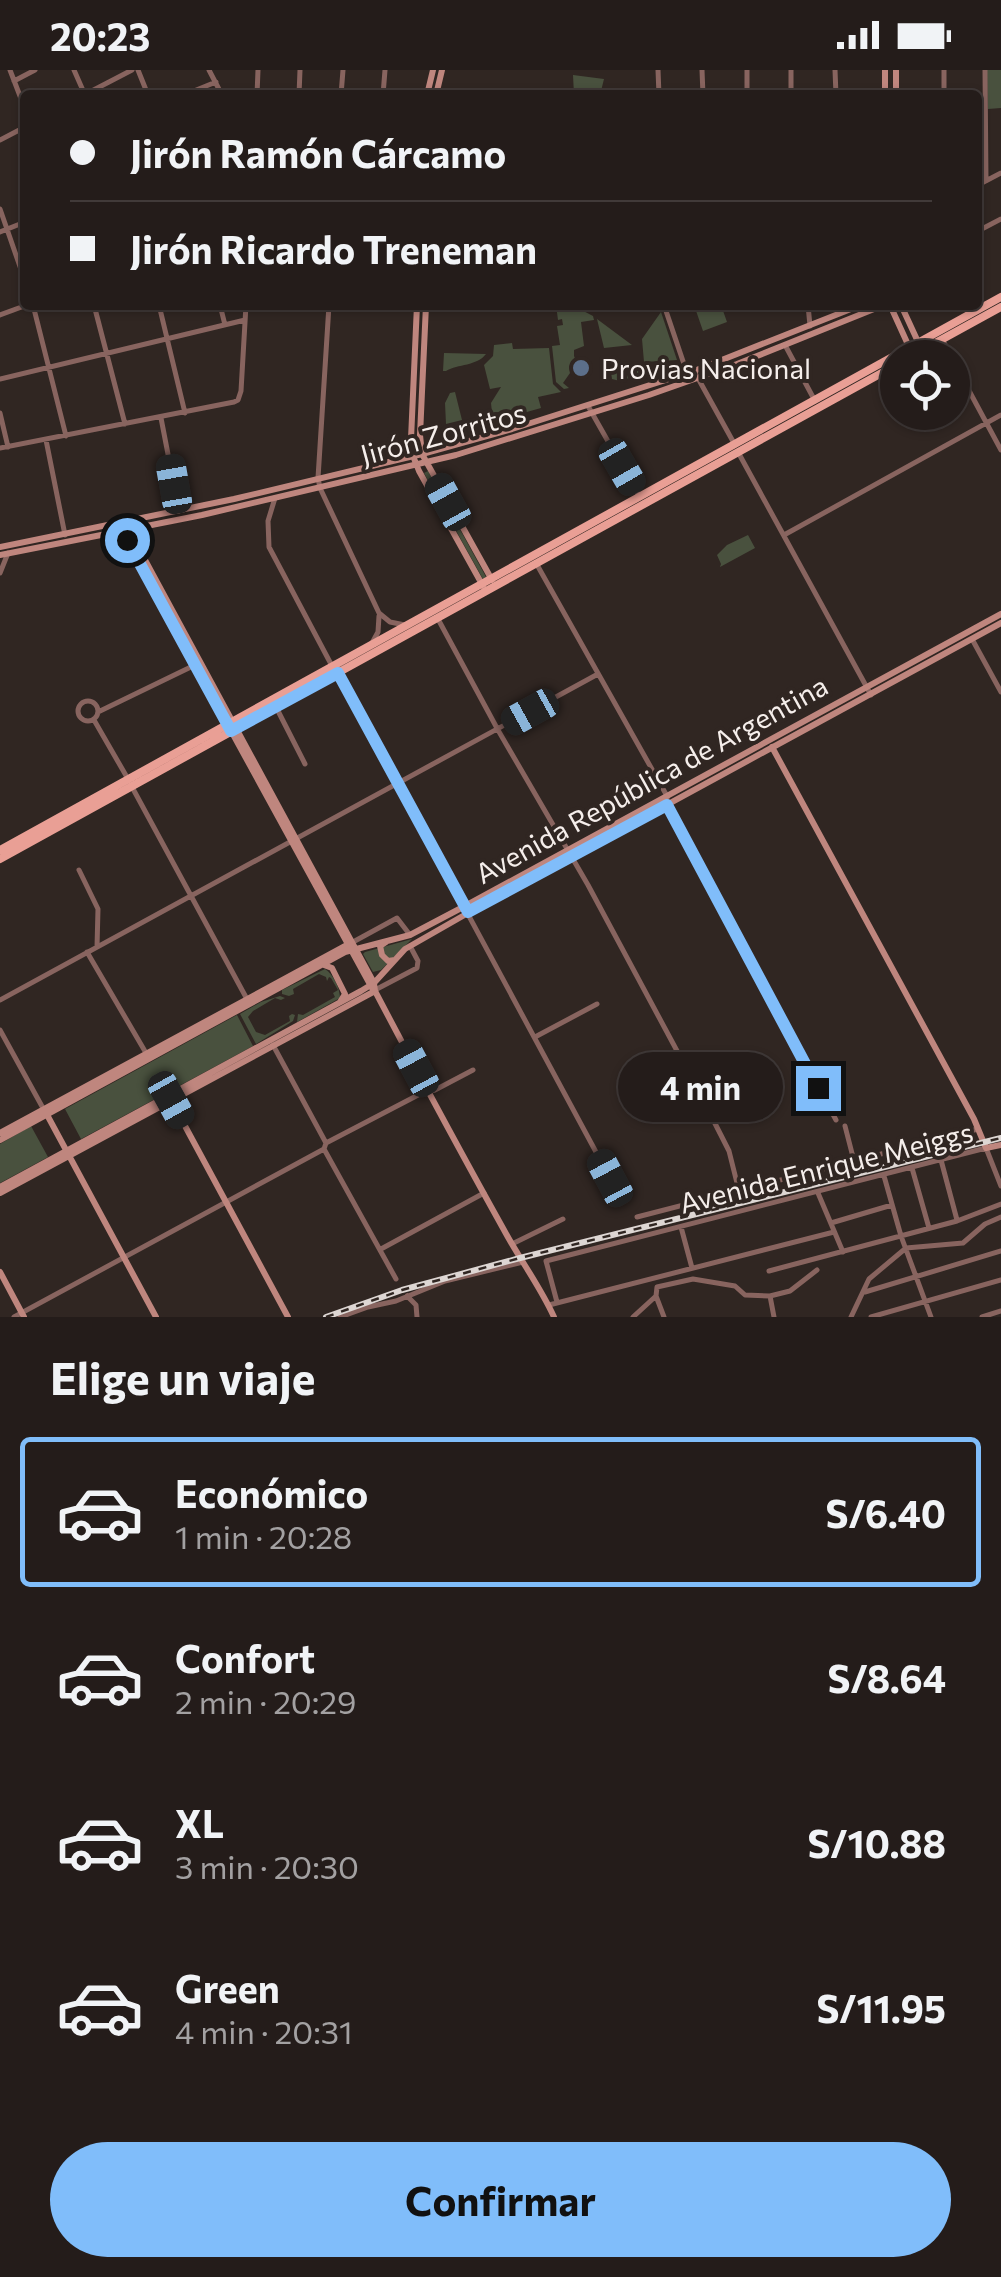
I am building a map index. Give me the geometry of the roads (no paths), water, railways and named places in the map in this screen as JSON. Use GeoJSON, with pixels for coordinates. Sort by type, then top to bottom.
{"type":"FeatureCollection","features":[{"type":"Feature","properties":{"kind":"main road"},"geometry":{"type":"LineString","coordinates":[[434,70],[434,88]]}},
{"type":"Feature","properties":{"kind":"main road"},"geometry":{"type":"LineString","coordinates":[[434,88],[442,70]]}},
{"type":"Feature","properties":{"kind":"main road"},"geometry":{"type":"LineString","coordinates":[[942,339],[1001,307]]}},
{"type":"Feature","properties":{"kind":"main road"},"geometry":{"type":"LineString","coordinates":[[418,310],[411,438],[493,583]]}},
{"type":"Feature","properties":{"kind":"main road"},"geometry":{"type":"LineString","coordinates":[[426,310],[416,466],[484,588]]}},
{"type":"Feature","properties":{"kind":"main road","name":"Jirón Zorritos"},"geometry":{"type":"LineString","coordinates":[[693,374],[850,310]]}},
{"type":"Feature","properties":{"kind":"main road","name":"Jirón Zorritos"},"geometry":{"type":"LineString","coordinates":[[0,548],[6,552],[416,466],[785,346],[875,310]]}},
{"type":"Feature","properties":{"kind":"main road"},"geometry":{"type":"LineString","coordinates":[[890,310],[908,340]]}},
{"type":"Feature","properties":{"kind":"main road"},"geometry":{"type":"LineString","coordinates":[[902,310],[911,340]]}},
{"type":"Feature","properties":{"kind":"main road"},"geometry":{"type":"LineString","coordinates":[[931,340],[981,310]]}},
{"type":"Feature","properties":{"kind":"main road"},"geometry":{"type":"LineString","coordinates":[[232,726],[276,706],[372,645],[484,588],[880,368]]}},
{"type":"Feature","properties":{"kind":"main road"},"geometry":{"type":"LineString","coordinates":[[534,560],[639,496],[880,373]]}},
{"type":"Feature","properties":{"kind":"main road","name":"Jirón Zorritos"},"geometry":{"type":"LineString","coordinates":[[6,552],[65,536],[124,527],[590,410]]}},
{"type":"Feature","properties":{"kind":"main road"},"geometry":{"type":"LineString","coordinates":[[124,527],[484,1194],[523,1262],[553,1304],[554,1317]]}},
{"type":"Feature","properties":{"kind":"main road"},"geometry":{"type":"LineString","coordinates":[[153,581],[194,665],[232,726]]}},
{"type":"Feature","properties":{"kind":"main road"},"geometry":{"type":"LineString","coordinates":[[0,850],[438,618],[484,588]]}},
{"type":"Feature","properties":{"kind":"main road","name":"Avenida República de Argentina"},"geometry":{"type":"LineString","coordinates":[[0,1136],[351,946],[410,935],[467,909],[869,691],[1001,614]]}},
{"type":"Feature","properties":{"kind":"main road","name":"Avenida República de Argentina"},"geometry":{"type":"LineString","coordinates":[[970,635],[1001,624]]}},
{"type":"Feature","properties":{"kind":"main road"},"geometry":{"type":"LineString","coordinates":[[770,744],[986,1148]]}},
{"type":"Feature","properties":{"kind":"main road"},"geometry":{"type":"LineString","coordinates":[[0,859],[130,782]]}},
{"type":"Feature","properties":{"kind":"main road","name":"Avenida República de Argentina"},"geometry":{"type":"LineString","coordinates":[[67,1153],[273,1045],[373,986],[410,946],[501,882],[569,854]]}},
{"type":"Feature","properties":{"kind":"main road"},"geometry":{"type":"LineString","coordinates":[[387,941],[380,946],[381,952],[386,960],[395,960]]}},
{"type":"Feature","properties":{"kind":"main road","name":"Avenida República de Argentina"},"geometry":{"type":"LineString","coordinates":[[248,1002],[351,946]]}},
{"type":"Feature","properties":{"kind":"main road"},"geometry":{"type":"LineString","coordinates":[[320,966],[332,968],[343,988],[344,998],[339,1003]]}},
{"type":"Feature","properties":{"kind":"main road","name":"Avenida República de Argentina"},"geometry":{"type":"LineString","coordinates":[[0,1190],[373,986]]}},
{"type":"Feature","properties":{"kind":"main road"},"geometry":{"type":"LineString","coordinates":[[171,1100],[288,1317]]}},
{"type":"Feature","properties":{"kind":"main road"},"geometry":{"type":"LineString","coordinates":[[45,1112],[156,1317]]}},
{"type":"Feature","properties":{"kind":"main road","name":"Avenida Enrique Meiggs"},"geometry":{"type":"LineString","coordinates":[[986,1148],[1001,1145]]}},
{"type":"Feature","properties":{"kind":"main road"},"geometry":{"type":"LineString","coordinates":[[0,1272],[20,1316]]}},
{"type":"Feature","properties":{"kind":"street"},"geometry":{"type":"LineString","coordinates":[[10,70],[20,96]]}},
{"type":"Feature","properties":{"kind":"street"},"geometry":{"type":"LineString","coordinates":[[14,81],[35,70]]}},
{"type":"Feature","properties":{"kind":"street"},"geometry":{"type":"LineString","coordinates":[[95,90],[135,70]]}},
{"type":"Feature","properties":{"kind":"street"},"geometry":{"type":"LineString","coordinates":[[210,70],[220,90]]}},
{"type":"Feature","properties":{"kind":"street"},"geometry":{"type":"LineString","coordinates":[[985,70],[986,181]]}},
{"type":"Feature","properties":{"kind":"street"},"geometry":{"type":"LineString","coordinates":[[196,90],[216,82]]}},
{"type":"Feature","properties":{"kind":"street"},"geometry":{"type":"LineString","coordinates":[[982,183],[1001,173]]}},
{"type":"Feature","properties":{"kind":"street"},"geometry":{"type":"LineString","coordinates":[[0,210],[20,266]]}},
{"type":"Feature","properties":{"kind":"street"},"geometry":{"type":"LineString","coordinates":[[0,232],[20,224]]}},
{"type":"Feature","properties":{"kind":"street"},"geometry":{"type":"LineString","coordinates":[[32,310],[66,436]]}},
{"type":"Feature","properties":{"kind":"street"},"geometry":{"type":"LineString","coordinates":[[95,310],[124,424]]}},
{"type":"Feature","properties":{"kind":"street"},"geometry":{"type":"LineString","coordinates":[[160,310],[185,413]]}},
{"type":"Feature","properties":{"kind":"street"},"geometry":{"type":"LineString","coordinates":[[221,310],[225,324]]}},
{"type":"Feature","properties":{"kind":"street"},"geometry":{"type":"LineString","coordinates":[[0,448],[238,400],[246,310]]}},
{"type":"Feature","properties":{"kind":"street"},"geometry":{"type":"LineString","coordinates":[[329,310],[320,488],[379,613],[390,622],[408,625]]}},
{"type":"Feature","properties":{"kind":"street"},"geometry":{"type":"LineString","coordinates":[[666,310],[693,374],[869,691]]}},
{"type":"Feature","properties":{"kind":"street"},"geometry":{"type":"LineString","coordinates":[[808,310],[810,326]]}},
{"type":"Feature","properties":{"kind":"street"},"geometry":{"type":"LineString","coordinates":[[0,379],[245,320]]}},
{"type":"Feature","properties":{"kind":"street"},"geometry":{"type":"LineString","coordinates":[[785,346],[815,401]]}},
{"type":"Feature","properties":{"kind":"street"},"geometry":{"type":"LineString","coordinates":[[970,392],[1001,450]]}},
{"type":"Feature","properties":{"kind":"street"},"geometry":{"type":"LineString","coordinates":[[590,410],[639,496]]}},
{"type":"Feature","properties":{"kind":"street"},"geometry":{"type":"LineString","coordinates":[[0,413],[8,447]]}},
{"type":"Feature","properties":{"kind":"street"},"geometry":{"type":"LineString","coordinates":[[784,535],[1001,415]]}},
{"type":"Feature","properties":{"kind":"street"},"geometry":{"type":"LineString","coordinates":[[161,418],[178,511]]}},
{"type":"Feature","properties":{"kind":"street"},"geometry":{"type":"LineString","coordinates":[[46,440],[65,536]]}},
{"type":"Feature","properties":{"kind":"street"},"geometry":{"type":"LineString","coordinates":[[276,498],[268,521],[269,547],[610,1178]]}},
{"type":"Feature","properties":{"kind":"street"},"geometry":{"type":"LineString","coordinates":[[0,573],[6,552]]}},
{"type":"Feature","properties":{"kind":"street"},"geometry":{"type":"LineString","coordinates":[[534,560],[667,800],[836,1120]]}},
{"type":"Feature","properties":{"kind":"street"},"geometry":{"type":"LineString","coordinates":[[372,645],[378,632],[379,613]]}},
{"type":"Feature","properties":{"kind":"street"},"geometry":{"type":"LineString","coordinates":[[438,618],[642,985],[729,1151],[739,1190]]}},
{"type":"Feature","properties":{"kind":"street"},"geometry":{"type":"LineString","coordinates":[[970,635],[1001,692]]}},
{"type":"Feature","properties":{"kind":"street"},"geometry":{"type":"LineString","coordinates":[[98,712],[96,705],[84,702],[78,713],[87,722],[94,720],[98,712],[194,665]]}},
{"type":"Feature","properties":{"kind":"street"},"geometry":{"type":"LineString","coordinates":[[0,1000],[598,674]]}},
{"type":"Feature","properties":{"kind":"street"},"geometry":{"type":"LineString","coordinates":[[276,706],[305,764]]}},
{"type":"Feature","properties":{"kind":"street"},"geometry":{"type":"LineString","coordinates":[[94,720],[248,1002]]}},
{"type":"Feature","properties":{"kind":"street"},"geometry":{"type":"LineString","coordinates":[[79,870],[98,909],[97,947]]}},
{"type":"Feature","properties":{"kind":"street"},"geometry":{"type":"LineString","coordinates":[[351,946],[394,918],[410,935]]}},
{"type":"Feature","properties":{"kind":"street"},"geometry":{"type":"LineString","coordinates":[[373,986],[417,968],[418,961],[410,946]]}},
{"type":"Feature","properties":{"kind":"street"},"geometry":{"type":"LineString","coordinates":[[88,952],[148,1057]]}},
{"type":"Feature","properties":{"kind":"street"},"geometry":{"type":"LineString","coordinates":[[535,1037],[597,1004]]}},
{"type":"Feature","properties":{"kind":"street"},"geometry":{"type":"LineString","coordinates":[[0,1030],[45,1112]]}},
{"type":"Feature","properties":{"kind":"street"},"geometry":{"type":"LineString","coordinates":[[273,1045],[396,1279]]}},
{"type":"Feature","properties":{"kind":"street"},"geometry":{"type":"LineString","coordinates":[[20,1316],[422,1093],[472,1070]]}},
{"type":"Feature","properties":{"kind":"street"},"geometry":{"type":"LineString","coordinates":[[845,1126],[854,1161]]}},
{"type":"Feature","properties":{"kind":"street"},"geometry":{"type":"LineString","coordinates":[[637,1217],[978,1129]]}},
{"type":"Feature","properties":{"kind":"street"},"geometry":{"type":"LineString","coordinates":[[986,1148],[1001,1186]]}},
{"type":"Feature","properties":{"kind":"street","name":"Avenida Enrique Meiggs"},"geometry":{"type":"LineString","coordinates":[[553,1304],[546,1262],[986,1148]]}},
{"type":"Feature","properties":{"kind":"street"},"geometry":{"type":"LineString","coordinates":[[941,1160],[957,1222]]}},
{"type":"Feature","properties":{"kind":"street"},"geometry":{"type":"LineString","coordinates":[[912,1168],[929,1229]]}},
{"type":"Feature","properties":{"kind":"street"},"geometry":{"type":"LineString","coordinates":[[884,1176],[931,1317]]}},
{"type":"Feature","properties":{"kind":"street"},"geometry":{"type":"LineString","coordinates":[[818,1193],[842,1252]]}},
{"type":"Feature","properties":{"kind":"street"},"geometry":{"type":"LineString","coordinates":[[380,1249],[484,1194]]}},
{"type":"Feature","properties":{"kind":"street"},"geometry":{"type":"LineString","coordinates":[[769,1271],[957,1222],[1001,1204]]}},
{"type":"Feature","properties":{"kind":"street"},"geometry":{"type":"LineString","coordinates":[[831,1223],[892,1205]]}},
{"type":"Feature","properties":{"kind":"street"},"geometry":{"type":"LineString","coordinates":[[852,1317],[869,1279],[906,1248],[959,1244],[985,1224],[1001,1218]]}},
{"type":"Feature","properties":{"kind":"street"},"geometry":{"type":"LineString","coordinates":[[512,1244],[563,1219]]}},
{"type":"Feature","properties":{"kind":"street"},"geometry":{"type":"LineString","coordinates":[[681,1227],[692,1268]]}},
{"type":"Feature","properties":{"kind":"street"},"geometry":{"type":"LineString","coordinates":[[553,1304],[834,1232]]}},
{"type":"Feature","properties":{"kind":"street"},"geometry":{"type":"LineString","coordinates":[[864,1292],[1001,1251]]}},
{"type":"Feature","properties":{"kind":"street"},"geometry":{"type":"LineString","coordinates":[[340,1317],[432,1285],[523,1262]]}},
{"type":"Feature","properties":{"kind":"street"},"geometry":{"type":"LineString","coordinates":[[664,1317],[656,1288],[693,1279],[735,1286],[745,1295],[770,1296],[790,1291],[817,1270]]}},
{"type":"Feature","properties":{"kind":"street"},"geometry":{"type":"LineString","coordinates":[[872,1317],[1001,1280]]}},
{"type":"Feature","properties":{"kind":"street"},"geometry":{"type":"LineString","coordinates":[[407,1296],[416,1305],[417,1317]]}},
{"type":"Feature","properties":{"kind":"street"},"geometry":{"type":"LineString","coordinates":[[633,1317],[656,1296]]}},
{"type":"Feature","properties":{"kind":"street"},"geometry":{"type":"LineString","coordinates":[[770,1296],[774,1317]]}},
{"type":"Feature","properties":{"kind":"street"},"geometry":{"type":"LineString","coordinates":[[982,1317],[1001,1311]]}},
{"type":"Feature","properties":{"kind":"railway"},"geometry":{"type":"LineString","coordinates":[[326,1317],[402,1290],[520,1258],[1001,1138]]}},
{"type":"Feature","properties":{"kind":"place","name":"Provias Nacional"},"geometry":{"type":"Point","coordinates":[581,368]}}]}
